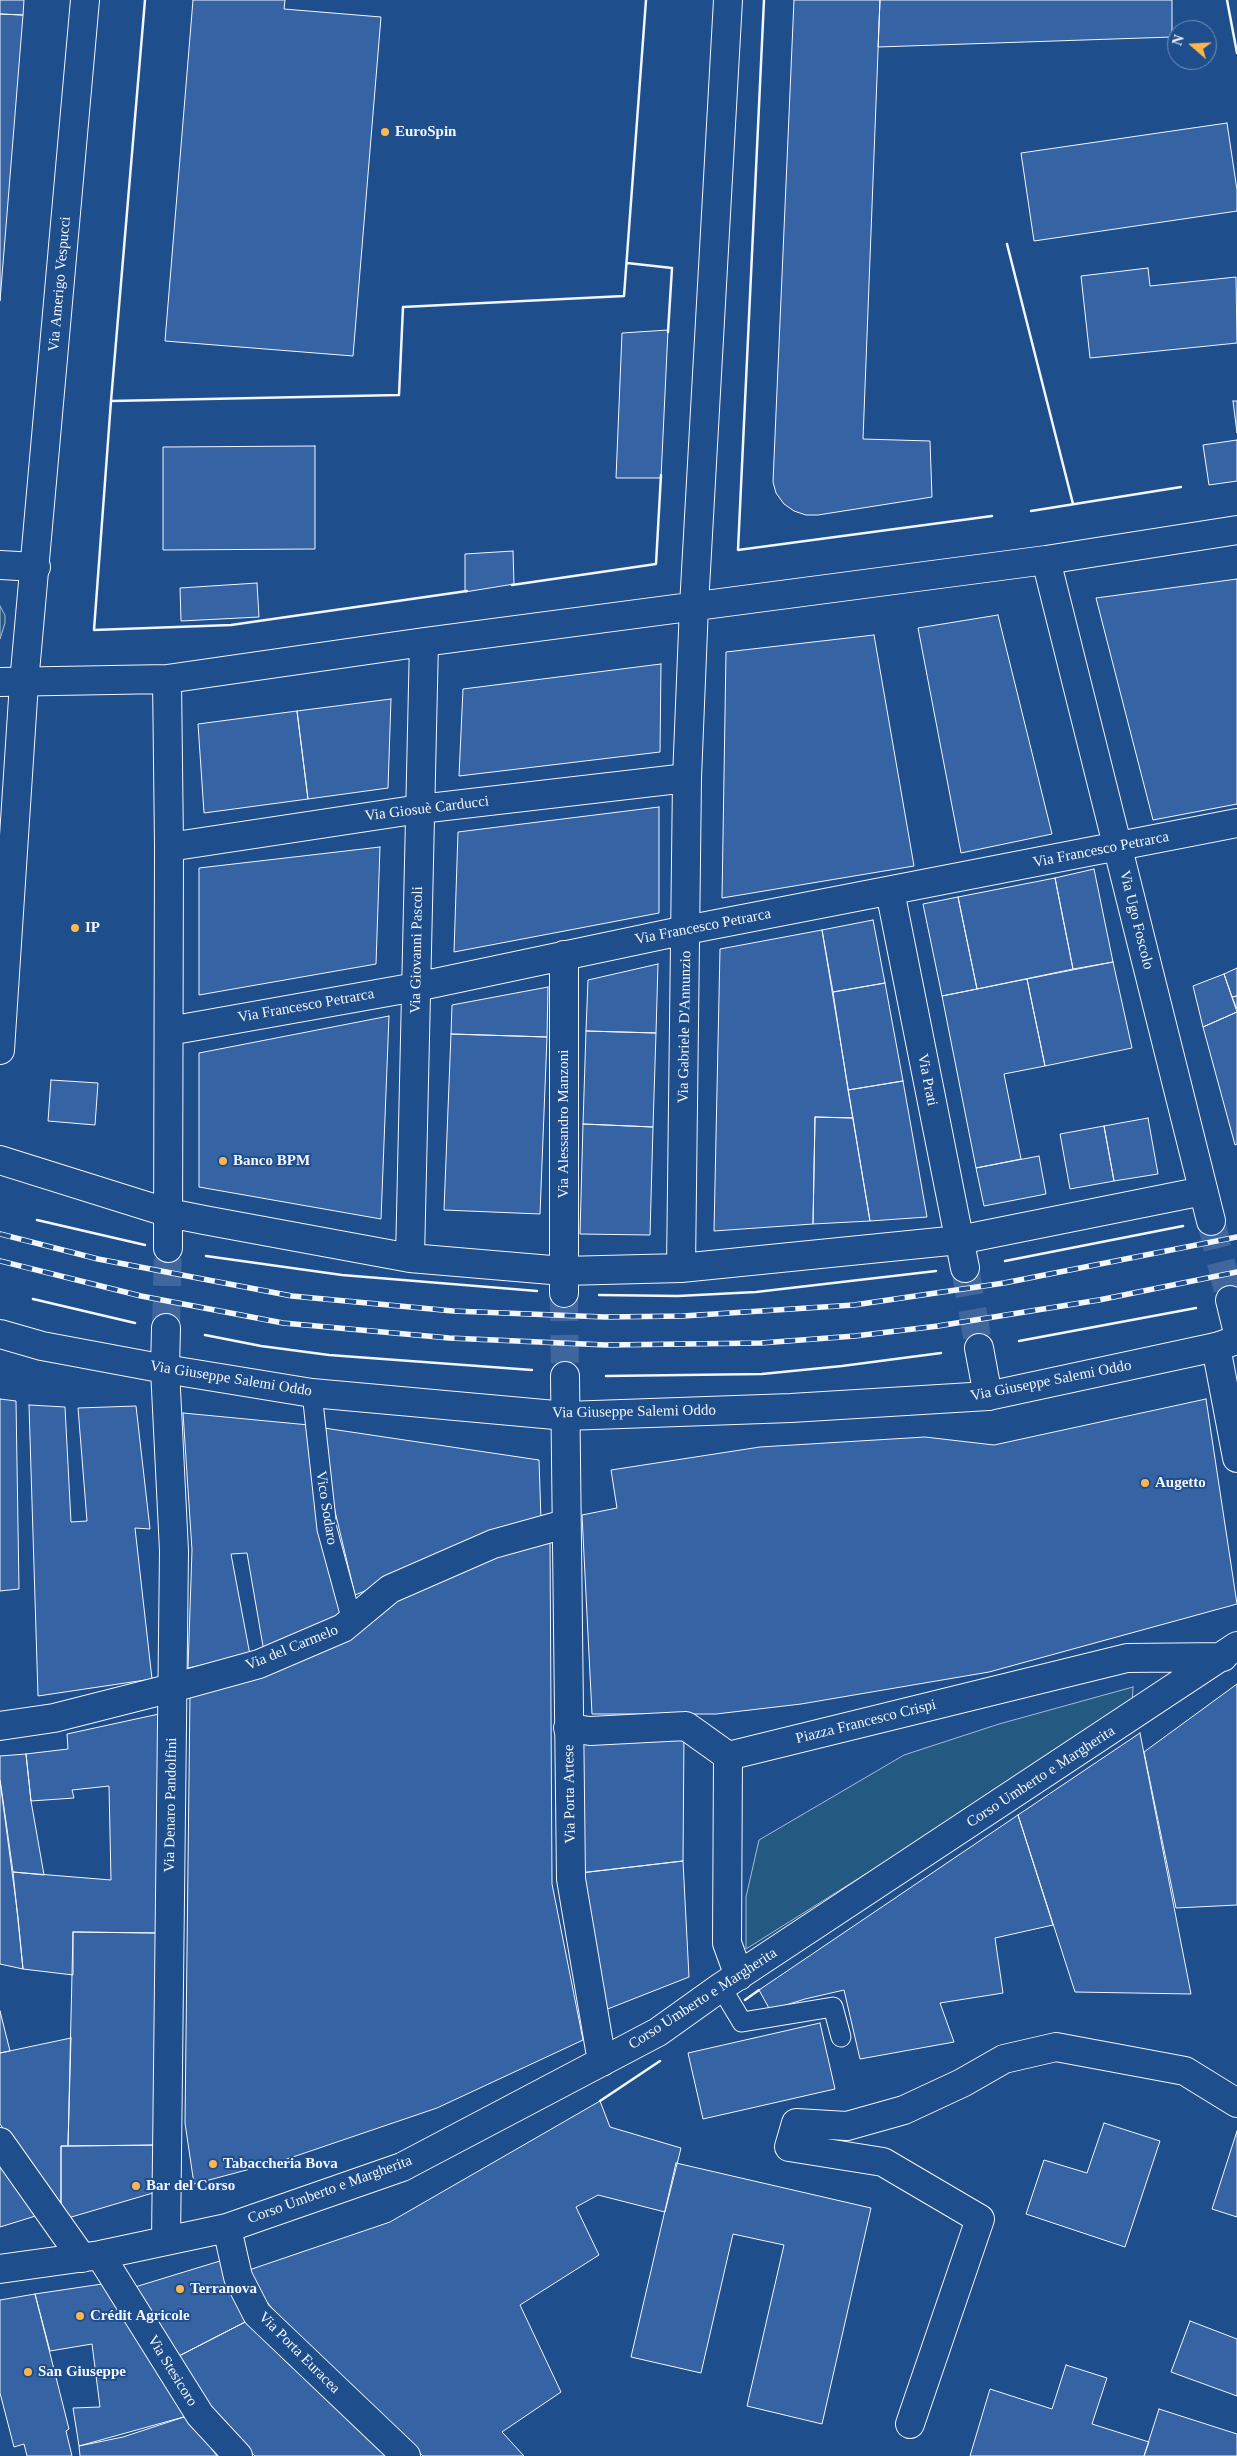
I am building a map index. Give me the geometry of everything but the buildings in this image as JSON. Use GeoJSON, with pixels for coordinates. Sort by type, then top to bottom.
{"type":"FeatureCollection","features":[{"type":"Feature","properties":{"kind":"street","name":"Via Amerigo Vespucci"},"geometry":{"type":"LineString","coordinates":[[0,1050],[12,683],[36,567],[85,0]]}},
{"type":"Feature","properties":{"kind":"street","name":"Via Gabriele D'Annunzio"},"geometry":{"type":"LineString","coordinates":[[681,1268],[687,778],[694,606],[728,0]]}},
{"type":"Feature","properties":{"kind":"street"},"geometry":{"type":"LineString","coordinates":[[12,683],[167,679],[424,642],[1046,560],[1237,530]]}},
{"type":"Feature","properties":{"kind":"street","name":"Via Ugo Foscolo"},"geometry":{"type":"LineString","coordinates":[[1046,560],[1211,1221]]}},
{"type":"Feature","properties":{"kind":"street"},"geometry":{"type":"LineString","coordinates":[[0,565],[36,567]]}},
{"type":"Feature","properties":{"kind":"street","name":"Via Giovanni Pascoli"},"geometry":{"type":"LineString","coordinates":[[410,1258],[424,642]]}},
{"type":"Feature","properties":{"kind":"street"},"geometry":{"type":"LineString","coordinates":[[167,679],[169,847],[168,1248]]}},
{"type":"Feature","properties":{"kind":"street","name":"Via Giosuè Carducci"},"geometry":{"type":"LineString","coordinates":[[169,847],[420,809],[687,778]]}},
{"type":"Feature","properties":{"kind":"street","name":"Via Francesco Petrarca"},"geometry":{"type":"LineString","coordinates":[[169,1030],[416,987],[686,930],[1118,848],[1237,823]]}},
{"type":"Feature","properties":{"kind":"street","name":"Via Prati"},"geometry":{"type":"LineString","coordinates":[[890,891],[965,1268]]}},
{"type":"Feature","properties":{"kind":"street","name":"Via Alessandro Manzoni"},"geometry":{"type":"LineString","coordinates":[[563,1282],[564,955]]}},
{"type":"Feature","properties":{"kind":"street"},"geometry":{"type":"LineString","coordinates":[[0,1160],[169,1213],[410,1258],[563,1282],[681,1268],[960,1240],[1203,1191]]}},
{"type":"Feature","properties":{"kind":"street"},"geometry":{"type":"LineString","coordinates":[[1230,1300],[1237,1329]]}},
{"type":"Feature","properties":{"kind":"street","name":"Via Denaro Pandolfini"},"geometry":{"type":"LineString","coordinates":[[166,1328],[165,1369],[174,1551],[166,2241]]}},
{"type":"Feature","properties":{"kind":"street","name":"Via Giuseppe Salemi Oddo"},"geometry":{"type":"LineString","coordinates":[[0,1334],[42,1346],[165,1369],[312,1393],[566,1416],[791,1408],[988,1396],[1227,1344]]}},
{"type":"Feature","properties":{"kind":"street"},"geometry":{"type":"LineString","coordinates":[[1227,1344],[1237,1458]]}},
{"type":"Feature","properties":{"kind":"street"},"geometry":{"type":"LineString","coordinates":[[979,1348],[988,1396]]}},
{"type":"Feature","properties":{"kind":"street"},"geometry":{"type":"LineString","coordinates":[[565,1376],[566,1416]]}},
{"type":"Feature","properties":{"kind":"street","name":"Via Porta Artese"},"geometry":{"type":"LineString","coordinates":[[566,1416],[565,1524],[571,1879],[602,2062]]}},
{"type":"Feature","properties":{"kind":"street","name":"Via del Carmelo"},"geometry":{"type":"LineString","coordinates":[[0,1726],[54,1718],[259,1664],[343,1628],[390,1589],[494,1544],[565,1524]]}},
{"type":"Feature","properties":{"kind":"street","name":"Piazza Francesco Crispi"},"geometry":{"type":"LineString","coordinates":[[728,1756],[1126,1658],[1230,1652]]}},
{"type":"Feature","properties":{"kind":"street","name":"Corso Umberto e Margherita"},"geometry":{"type":"LineString","coordinates":[[0,2269],[91,2256],[226,2228],[402,2167],[658,2032],[730,1981],[1230,1652]]}},
{"type":"Feature","properties":{"kind":"street"},"geometry":{"type":"LineString","coordinates":[[568,1728],[590,1731],[686,1726],[728,1756],[727,1943],[730,1981]]}},
{"type":"Feature","properties":{"kind":"street"},"geometry":{"type":"LineString","coordinates":[[910,2424],[980,2219],[883,2162],[789,2147],[796,2123],[847,2126],[904,2110],[962,2083],[1004,2059],[1056,2047],[1185,2071],[1237,2104]]}},
{"type":"Feature","properties":{"kind":"street","name":"Via Stesicoro"},"geometry":{"type":"LineString","coordinates":[[0,2142],[91,2256],[200,2415],[238,2456]]}},
{"type":"Feature","properties":{"kind":"street","name":"Via Porta Euracea"},"geometry":{"type":"LineString","coordinates":[[226,2228],[238,2277],[257,2314],[406,2456]]}},
{"type":"Feature","properties":{"kind":"lane","name":"Vico Sodaro"},"geometry":{"type":"LineString","coordinates":[[312,1393],[327,1529],[352,1621]]}},
{"type":"Feature","properties":{"kind":"lane"},"geometry":{"type":"LineString","coordinates":[[730,1981],[742,2022],[833,2007],[841,2037]]}},
{"type":"Feature","properties":{"kind":"shaded area"},"geometry":{"type":"Polygon","coordinates":[[[0,606],[5,615],[5,623],[0,639],[0,606]]]}},
{"type":"Feature","properties":{"kind":"shaded area"},"geometry":{"type":"Polygon","coordinates":[[[1133,1687],[1132,1707],[746,1949],[746,1897],[759,1840],[904,1755],[999,1724],[1133,1687]]]}},
{"type":"Feature","properties":{"kind":"tunnel"},"geometry":{"type":"LineString","coordinates":[[1211,1221],[1230,1300]]}},
{"type":"Feature","properties":{"kind":"tunnel"},"geometry":{"type":"LineString","coordinates":[[166,1328],[168,1248]]}},
{"type":"Feature","properties":{"kind":"tunnel"},"geometry":{"type":"LineString","coordinates":[[965,1268],[979,1348]]}},
{"type":"Feature","properties":{"kind":"tunnel"},"geometry":{"type":"LineString","coordinates":[[564,1293],[565,1376]]}},
{"type":"Feature","properties":{"kind":"railway"},"geometry":{"type":"LineString","coordinates":[[0,1234],[98,1259],[292,1296],[453,1311],[605,1317],[683,1316],[854,1305],[1004,1283],[1237,1237]]}},
{"type":"Feature","properties":{"kind":"railway"},"geometry":{"type":"LineString","coordinates":[[0,1261],[141,1296],[283,1323],[449,1338],[606,1345],[761,1343],[855,1336],[938,1326],[1099,1300],[1237,1272]]}},
{"type":"Feature","properties":{"kind":"wall"},"geometry":{"type":"LineString","coordinates":[[145,0],[111,401],[399,395],[403,307],[624,296],[646,0]]}},
{"type":"Feature","properties":{"kind":"wall"},"geometry":{"type":"LineString","coordinates":[[764,0],[738,550],[992,516]]}},
{"type":"Feature","properties":{"kind":"wall"},"geometry":{"type":"LineString","coordinates":[[1227,0],[1237,53]]}},
{"type":"Feature","properties":{"kind":"wall"},"geometry":{"type":"LineString","coordinates":[[1007,244],[1073,504]]}},
{"type":"Feature","properties":{"kind":"wall"},"geometry":{"type":"LineString","coordinates":[[627,263],[672,268],[668,332]]}},
{"type":"Feature","properties":{"kind":"wall"},"geometry":{"type":"LineString","coordinates":[[111,401],[94,630],[231,625],[467,591]]}},
{"type":"Feature","properties":{"kind":"wall"},"geometry":{"type":"LineString","coordinates":[[512,585],[656,564],[661,475]]}},
{"type":"Feature","properties":{"kind":"wall"},"geometry":{"type":"LineString","coordinates":[[1031,511],[1181,487]]}},
{"type":"Feature","properties":{"kind":"wall"},"geometry":{"type":"LineString","coordinates":[[37,1220],[145,1245]]}},
{"type":"Feature","properties":{"kind":"wall"},"geometry":{"type":"LineString","coordinates":[[1005,1261],[1183,1226]]}},
{"type":"Feature","properties":{"kind":"wall"},"geometry":{"type":"LineString","coordinates":[[206,1256],[342,1275],[537,1291]]}},
{"type":"Feature","properties":{"kind":"wall"},"geometry":{"type":"LineString","coordinates":[[599,1295],[678,1296],[756,1292],[936,1271]]}},
{"type":"Feature","properties":{"kind":"wall"},"geometry":{"type":"LineString","coordinates":[[33,1299],[135,1323]]}},
{"type":"Feature","properties":{"kind":"wall"},"geometry":{"type":"LineString","coordinates":[[1019,1341],[1196,1308]]}},
{"type":"Feature","properties":{"kind":"wall"},"geometry":{"type":"LineString","coordinates":[[205,1335],[261,1346],[329,1355],[532,1370]]}},
{"type":"Feature","properties":{"kind":"wall"},"geometry":{"type":"LineString","coordinates":[[606,1376],[762,1374],[941,1353]]}},
{"type":"Feature","properties":{"kind":"wall"},"geometry":{"type":"LineString","coordinates":[[745,2000],[759,1990]]}},
{"type":"Feature","properties":{"kind":"wall"},"geometry":{"type":"LineString","coordinates":[[600,2101],[660,2061]]}},
{"type":"Feature","properties":{"kind":"place","name":"EuroSpin"},"geometry":{"type":"Point","coordinates":[385,132]}},
{"type":"Feature","properties":{"kind":"place","name":"IP"},"geometry":{"type":"Point","coordinates":[75,928]}},
{"type":"Feature","properties":{"kind":"place","name":"Banco BPM"},"geometry":{"type":"Point","coordinates":[223,1161]}},
{"type":"Feature","properties":{"kind":"place","name":"Augetto"},"geometry":{"type":"Point","coordinates":[1145,1483]}},
{"type":"Feature","properties":{"kind":"place","name":"Tabaccheria Bova"},"geometry":{"type":"Point","coordinates":[213,2164]}},
{"type":"Feature","properties":{"kind":"place","name":"Bar del Corso"},"geometry":{"type":"Point","coordinates":[136,2186]}},
{"type":"Feature","properties":{"kind":"place","name":"Terranova"},"geometry":{"type":"Point","coordinates":[180,2289]}},
{"type":"Feature","properties":{"kind":"place","name":"Crédit Agricole"},"geometry":{"type":"Point","coordinates":[80,2316]}},
{"type":"Feature","properties":{"kind":"place","name":"San Giuseppe"},"geometry":{"type":"Point","coordinates":[28,2372]}}]}
